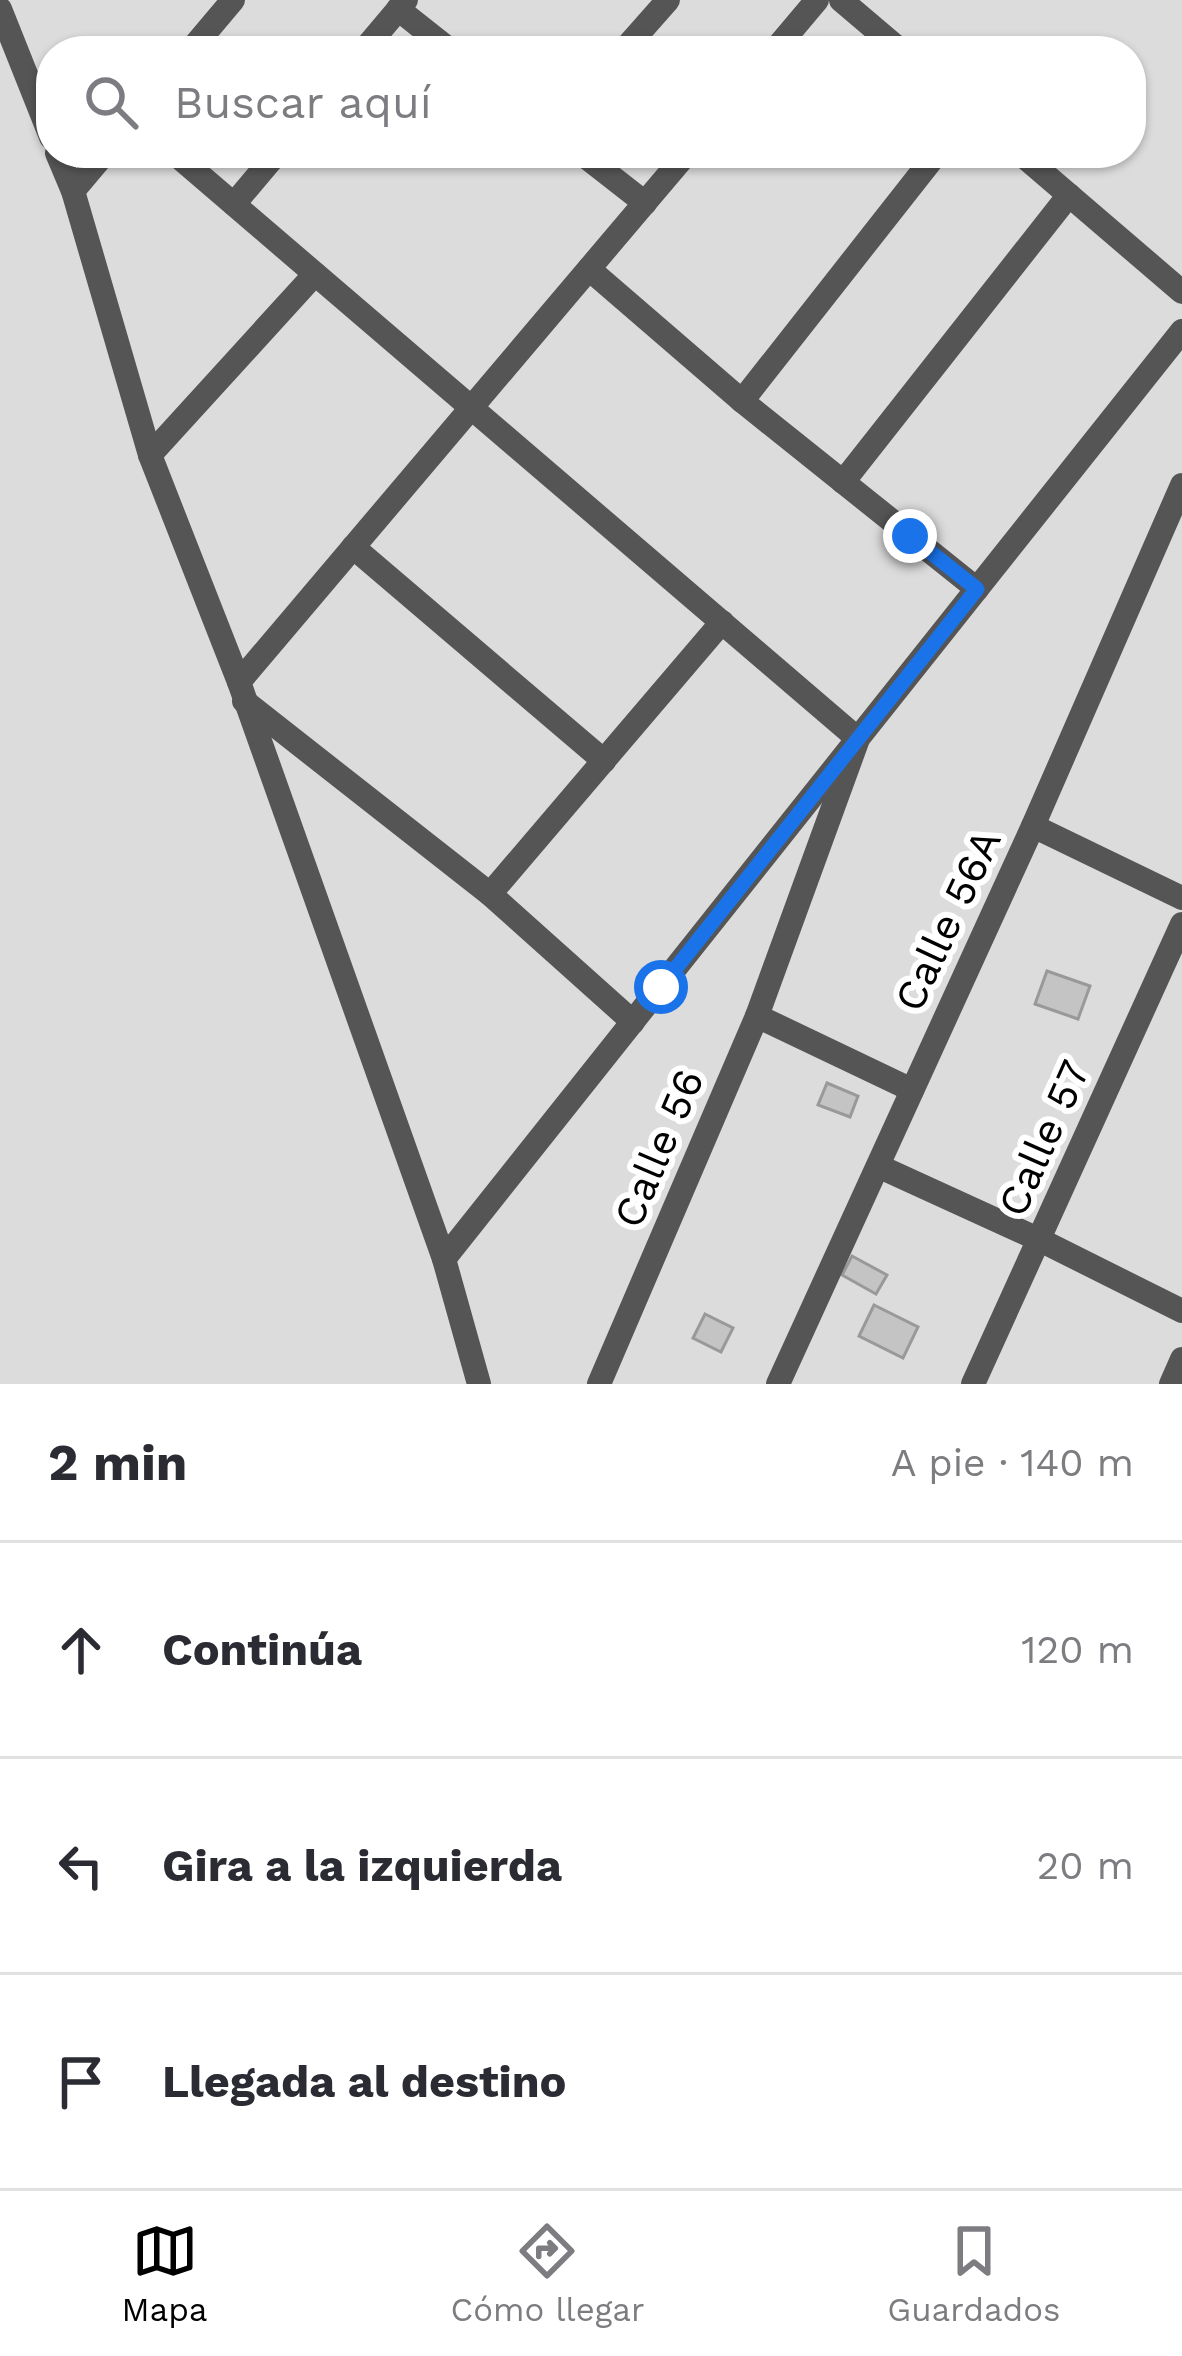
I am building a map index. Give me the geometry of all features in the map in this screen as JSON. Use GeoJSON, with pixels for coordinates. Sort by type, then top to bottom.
{"type":"FeatureCollection","features":[{"type":"Feature","properties":{"kind":"street"},"geometry":{"type":"LineString","coordinates":[[203,36],[233,0]]}},
{"type":"Feature","properties":{"kind":"street"},"geometry":{"type":"LineString","coordinates":[[636,36],[668,0]]}},
{"type":"Feature","properties":{"kind":"street"},"geometry":{"type":"LineString","coordinates":[[786,36],[817,0]]}},
{"type":"Feature","properties":{"kind":"street"},"geometry":{"type":"LineString","coordinates":[[841,0],[883,36]]}},
{"type":"Feature","properties":{"kind":"street"},"geometry":{"type":"LineString","coordinates":[[375,36],[402,4],[436,36]]}},
{"type":"Feature","properties":{"kind":"street"},"geometry":{"type":"LineString","coordinates":[[0,9],[36,99]]}},
{"type":"Feature","properties":{"kind":"street"},"geometry":{"type":"LineString","coordinates":[[64,168],[150,455],[241,691],[444,1259],[479,1384]]}},
{"type":"Feature","properties":{"kind":"street"},"geometry":{"type":"LineString","coordinates":[[73,191],[92,168]]}},
{"type":"Feature","properties":{"kind":"street"},"geometry":{"type":"LineString","coordinates":[[192,168],[858,739]]}},
{"type":"Feature","properties":{"kind":"street"},"geometry":{"type":"LineString","coordinates":[[234,204],[264,168]]}},
{"type":"Feature","properties":{"kind":"street"},"geometry":{"type":"LineString","coordinates":[[600,168],[645,203]]}},
{"type":"Feature","properties":{"kind":"street"},"geometry":{"type":"LineString","coordinates":[[241,691],[353,547],[674,168]]}},
{"type":"Feature","properties":{"kind":"street"},"geometry":{"type":"LineString","coordinates":[[742,400],[926,168]]}},
{"type":"Feature","properties":{"kind":"street"},"geometry":{"type":"LineString","coordinates":[[1038,168],[1182,292]]}},
{"type":"Feature","properties":{"kind":"street"},"geometry":{"type":"LineString","coordinates":[[843,482],[1069,195]]}},
{"type":"Feature","properties":{"kind":"street"},"geometry":{"type":"LineString","coordinates":[[589,269],[742,400],[977,589]]}},
{"type":"Feature","properties":{"kind":"street"},"geometry":{"type":"LineString","coordinates":[[150,455],[315,274]]}},
{"type":"Feature","properties":{"kind":"street"},"geometry":{"type":"LineString","coordinates":[[444,1259],[1182,331]]}},
{"type":"Feature","properties":{"kind":"street","name":"Calle 56A"},"geometry":{"type":"LineString","coordinates":[[778,1384],[1033,826],[1182,485]]}},
{"type":"Feature","properties":{"kind":"street"},"geometry":{"type":"LineString","coordinates":[[353,547],[604,761]]}},
{"type":"Feature","properties":{"kind":"street"},"geometry":{"type":"LineString","coordinates":[[490,894],[722,622]]}},
{"type":"Feature","properties":{"kind":"street"},"geometry":{"type":"LineString","coordinates":[[241,691],[490,894],[632,1022]]}},
{"type":"Feature","properties":{"kind":"street","name":"Calle 56"},"geometry":{"type":"LineString","coordinates":[[599,1384],[757,1016],[858,739]]}},
{"type":"Feature","properties":{"kind":"street"},"geometry":{"type":"LineString","coordinates":[[1033,826],[1182,898]]}},
{"type":"Feature","properties":{"kind":"street","name":"Calle 57"},"geometry":{"type":"LineString","coordinates":[[973,1384],[1182,924]]}},
{"type":"Feature","properties":{"kind":"street"},"geometry":{"type":"LineString","coordinates":[[757,1016],[912,1090]]}},
{"type":"Feature","properties":{"kind":"street"},"geometry":{"type":"LineString","coordinates":[[878,1166],[1182,1311]]}},
{"type":"Feature","properties":{"kind":"street"},"geometry":{"type":"LineString","coordinates":[[1171,1384],[1182,1359]]}},
{"type":"Feature","properties":{"kind":"shaded area"},"geometry":{"type":"Polygon","coordinates":[[[0,0],[1182,0],[1182,1384],[0,1384],[0,0]]]}},
{"type":"Feature","properties":{"kind":"building"},"geometry":{"type":"Polygon","coordinates":[[[1047,971],[1090,986],[1078,1019],[1035,1004],[1047,971]]]}},
{"type":"Feature","properties":{"kind":"building"},"geometry":{"type":"Polygon","coordinates":[[[827,1083],[858,1096],[850,1117],[818,1105],[827,1083]]]}},
{"type":"Feature","properties":{"kind":"building"},"geometry":{"type":"Polygon","coordinates":[[[852,1256],[887,1275],[876,1294],[842,1275],[852,1256]]]}},
{"type":"Feature","properties":{"kind":"building"},"geometry":{"type":"Polygon","coordinates":[[[874,1305],[918,1327],[903,1358],[859,1336],[874,1305]]]}},
{"type":"Feature","properties":{"kind":"building"},"geometry":{"type":"Polygon","coordinates":[[[705,1314],[733,1328],[721,1352],[693,1338],[705,1314]]]}},
{"type":"Feature","properties":{"kind":"route"},"geometry":{"type":"LineString","coordinates":[[661,987],[977,589],[910,536]]}}]}
